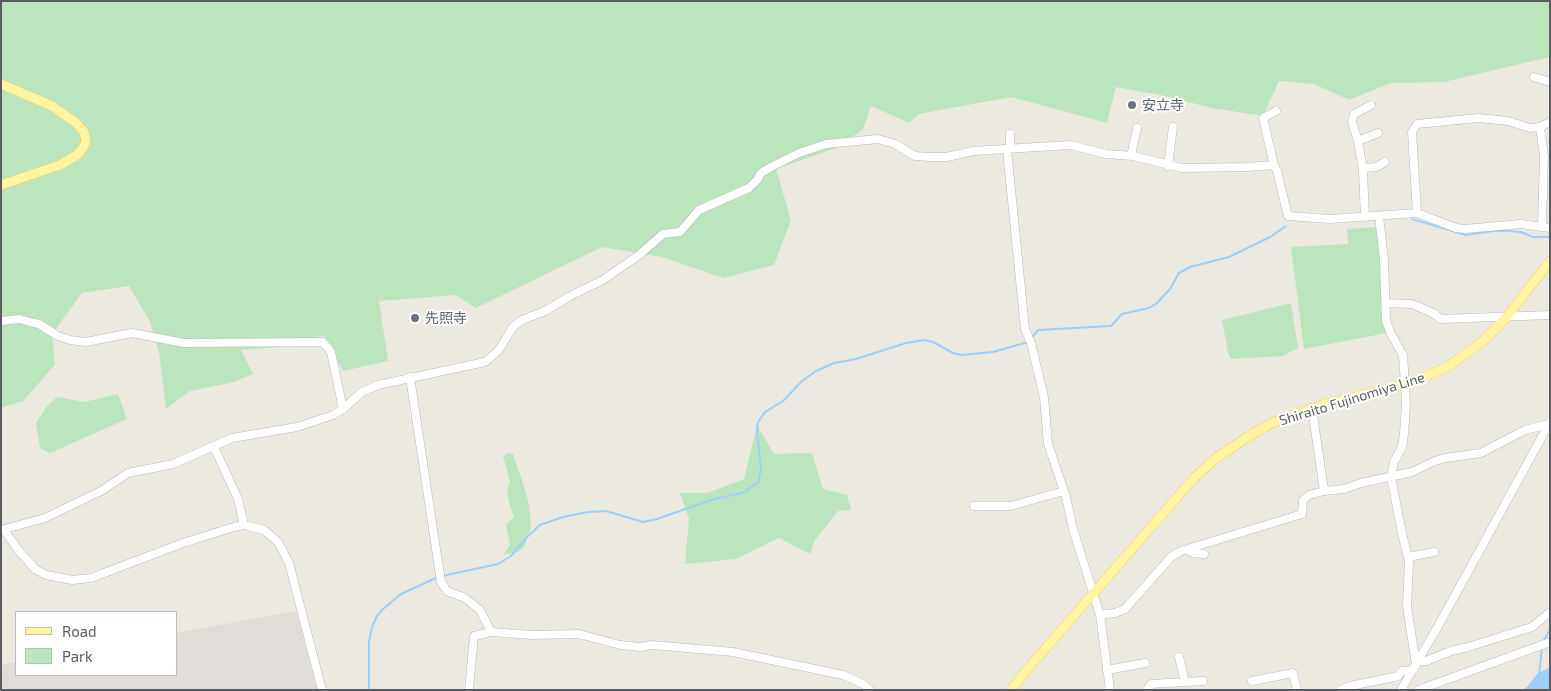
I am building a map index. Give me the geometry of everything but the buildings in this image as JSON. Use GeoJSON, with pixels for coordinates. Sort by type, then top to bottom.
{"type":"FeatureCollection","features":[{"type":"Feature","properties":{"kind":"main road"},"geometry":{"type":"LineString","coordinates":[[1,84],[52,106],[75,122],[84,132],[86,141],[77,155],[60,165],[1,185]]}},
{"type":"Feature","properties":{"kind":"main road","name":"Shiraito Fujinomiya Line"},"geometry":{"type":"LineString","coordinates":[[1011,690],[1092,593],[1194,478],[1214,459],[1274,422],[1312,408],[1405,385],[1426,377],[1462,358],[1483,342],[1506,318],[1550,261]]}},
{"type":"Feature","properties":{"kind":"street"},"geometry":{"type":"LineString","coordinates":[[1534,77],[1550,82]]}},
{"type":"Feature","properties":{"kind":"street"},"geometry":{"type":"LineString","coordinates":[[1365,217],[1363,168],[1352,122],[1354,114],[1371,105]]}},
{"type":"Feature","properties":{"kind":"street"},"geometry":{"type":"LineString","coordinates":[[1276,111],[1264,118],[1288,216],[1330,218],[1417,213],[1456,228],[1465,229],[1521,224],[1546,227],[1544,156],[1540,127]]}},
{"type":"Feature","properties":{"kind":"street"},"geometry":{"type":"LineString","coordinates":[[1417,213],[1412,132],[1417,124],[1478,118],[1508,121],[1530,128],[1540,127],[1550,122]]}},
{"type":"Feature","properties":{"kind":"street"},"geometry":{"type":"LineString","coordinates":[[1168,166],[1173,127]]}},
{"type":"Feature","properties":{"kind":"street"},"geometry":{"type":"LineString","coordinates":[[1132,156],[1137,128]]}},
{"type":"Feature","properties":{"kind":"street"},"geometry":{"type":"LineString","coordinates":[[1358,141],[1378,133]]}},
{"type":"Feature","properties":{"kind":"street"},"geometry":{"type":"LineString","coordinates":[[1010,134],[1008,150],[1025,330],[1031,344],[1044,397],[1048,444],[1064,491],[1073,529],[1100,615],[1110,690]]}},
{"type":"Feature","properties":{"kind":"street"},"geometry":{"type":"LineString","coordinates":[[322,690],[289,563],[278,542],[264,530],[244,525],[183,543],[91,578],[72,580],[46,574],[35,569],[3,530],[46,518],[101,490],[128,473],[173,464],[232,438],[297,427],[333,415],[343,409],[362,392],[378,385],[485,362],[499,350],[513,327],[522,320],[545,311],[603,280],[639,255],[663,234],[680,232],[699,210],[749,188],[757,180],[760,173],[799,153],[826,144],[878,139],[894,144],[915,156],[947,156],[973,151],[1070,145],[1106,154],[1132,156],[1182,168],[1274,165]]}},
{"type":"Feature","properties":{"kind":"street"},"geometry":{"type":"LineString","coordinates":[[1363,168],[1376,167],[1385,162]]}},
{"type":"Feature","properties":{"kind":"street"},"geometry":{"type":"LineString","coordinates":[[1379,216],[1387,303],[1386,322],[1403,355],[1406,405],[1404,434],[1402,447],[1394,462],[1391,478],[1408,557],[1407,606],[1416,665]]}},
{"type":"Feature","properties":{"kind":"street"},"geometry":{"type":"LineString","coordinates":[[1387,303],[1412,304],[1433,313],[1441,319],[1550,316]]}},
{"type":"Feature","properties":{"kind":"street"},"geometry":{"type":"LineString","coordinates":[[1,321],[20,319],[39,324],[58,336],[86,342],[132,333],[184,343],[322,342],[331,352],[343,409]]}},
{"type":"Feature","properties":{"kind":"street"},"geometry":{"type":"LineString","coordinates":[[410,377],[441,582],[447,591],[465,598],[480,610],[491,632]]}},
{"type":"Feature","properties":{"kind":"street"},"geometry":{"type":"LineString","coordinates":[[1312,408],[1324,491]]}},
{"type":"Feature","properties":{"kind":"street"},"geometry":{"type":"LineString","coordinates":[[1100,615],[1115,613],[1125,609],[1171,557],[1186,550],[1302,514],[1304,500],[1309,495],[1391,478],[1412,472],[1445,458],[1482,453],[1525,430],[1549,423]]}},
{"type":"Feature","properties":{"kind":"street"},"geometry":{"type":"LineString","coordinates":[[1402,690],[1549,423]]}},
{"type":"Feature","properties":{"kind":"street"},"geometry":{"type":"LineString","coordinates":[[214,447],[238,499],[244,525]]}},
{"type":"Feature","properties":{"kind":"street"},"geometry":{"type":"LineString","coordinates":[[974,506],[1011,506],[1064,491]]}},
{"type":"Feature","properties":{"kind":"street"},"geometry":{"type":"LineString","coordinates":[[1186,550],[1204,554]]}},
{"type":"Feature","properties":{"kind":"street"},"geometry":{"type":"LineString","coordinates":[[1408,557],[1434,552]]}},
{"type":"Feature","properties":{"kind":"street"},"geometry":{"type":"LineString","coordinates":[[1341,690],[1350,686],[1398,676],[1402,671],[1451,651],[1532,627],[1550,613]]}},
{"type":"Feature","properties":{"kind":"street"},"geometry":{"type":"LineString","coordinates":[[469,690],[474,636],[491,632],[532,635],[579,634],[620,645],[640,648],[652,645],[733,652],[842,675],[863,684],[870,690]]}},
{"type":"Feature","properties":{"kind":"street"},"geometry":{"type":"LineString","coordinates":[[1418,690],[1549,642]]}},
{"type":"Feature","properties":{"kind":"street"},"geometry":{"type":"LineString","coordinates":[[1179,657],[1185,682]]}},
{"type":"Feature","properties":{"kind":"street"},"geometry":{"type":"LineString","coordinates":[[1107,670],[1144,664]]}},
{"type":"Feature","properties":{"kind":"street"},"geometry":{"type":"LineString","coordinates":[[1252,681],[1293,673],[1297,690]]}},
{"type":"Feature","properties":{"kind":"street"},"geometry":{"type":"LineString","coordinates":[[1147,690],[1151,684],[1203,681]]}},
{"type":"Feature","properties":{"kind":"shaded area"},"geometry":{"type":"Polygon","coordinates":[[[296,611],[317,690],[1,690],[1,665],[15,662],[15,676],[178,676],[178,633],[296,611]]]}},
{"type":"Feature","properties":{"kind":"green space"},"geometry":{"type":"Polygon","coordinates":[[[1,1],[1550,1],[1550,57],[1444,82],[1391,83],[1349,100],[1314,84],[1279,81],[1263,116],[1212,108],[1160,95],[1116,87],[1107,123],[1011,97],[919,114],[909,123],[871,106],[863,129],[839,147],[776,169],[791,220],[774,265],[723,278],[662,257],[602,247],[476,308],[456,295],[379,301],[388,361],[343,371],[324,335],[294,346],[241,350],[253,374],[234,382],[190,391],[166,409],[159,352],[150,322],[129,286],[82,293],[52,334],[55,365],[23,401],[1,408],[1,1]]]}},
{"type":"Feature","properties":{"kind":"green space"},"geometry":{"type":"Polygon","coordinates":[[[1377,227],[1382,259],[1387,333],[1304,349],[1291,247],[1348,244],[1347,229],[1377,227]]]}},
{"type":"Feature","properties":{"kind":"green space"},"geometry":{"type":"Polygon","coordinates":[[[1291,303],[1298,348],[1283,356],[1231,359],[1228,353],[1222,320],[1291,303]]]}},
{"type":"Feature","properties":{"kind":"green space"},"geometry":{"type":"Polygon","coordinates":[[[118,394],[127,419],[50,453],[40,448],[36,423],[47,406],[57,397],[84,402],[118,394]]]}},
{"type":"Feature","properties":{"kind":"green space"},"geometry":{"type":"Polygon","coordinates":[[[757,425],[774,454],[812,453],[823,489],[847,495],[851,510],[838,511],[815,540],[810,554],[779,538],[736,559],[685,564],[689,519],[680,493],[707,493],[744,479],[757,425]]]}},
{"type":"Feature","properties":{"kind":"green space"},"geometry":{"type":"Polygon","coordinates":[[[508,453],[513,454],[524,486],[529,505],[531,527],[525,546],[518,552],[503,555],[510,545],[506,525],[514,517],[507,490],[510,482],[503,456],[508,453]]]}},
{"type":"Feature","properties":{"kind":"water"},"geometry":{"type":"Polygon","coordinates":[[[1550,667],[1550,690],[1522,690],[1527,687],[1537,674],[1550,667]]]}},
{"type":"Feature","properties":{"kind":"waterway"},"geometry":{"type":"LineString","coordinates":[[1412,219],[1466,235],[1494,231],[1511,231],[1521,232],[1533,237],[1550,237]]}},
{"type":"Feature","properties":{"kind":"waterway"},"geometry":{"type":"LineString","coordinates":[[1031,339],[1038,330],[1111,326],[1122,314],[1149,308],[1157,303],[1170,289],[1179,273],[1190,267],[1229,257],[1270,237],[1286,226]]}},
{"type":"Feature","properties":{"kind":"waterway"},"geometry":{"type":"LineString","coordinates":[[442,576],[498,564],[511,556],[540,525],[563,517],[606,511],[643,522],[711,500],[745,492],[758,482],[761,470],[758,422],[765,412],[783,401],[802,381],[816,371],[834,363],[856,359],[906,343],[924,340],[933,342],[953,353],[961,355],[993,352],[1028,342]]}},
{"type":"Feature","properties":{"kind":"waterway"},"geometry":{"type":"LineString","coordinates":[[369,690],[369,642],[372,627],[377,616],[401,594],[438,577]]}},
{"type":"Feature","properties":{"kind":"waterway"},"geometry":{"type":"LineString","coordinates":[[1544,640],[1550,630]]}},
{"type":"Feature","properties":{"kind":"waterway"},"geometry":{"type":"LineString","coordinates":[[1539,675],[1542,647]]}},
{"type":"Feature","properties":{"kind":"place","name":"安立寺"},"geometry":{"type":"Point","coordinates":[1132,105]}},
{"type":"Feature","properties":{"kind":"place","name":"先照寺"},"geometry":{"type":"Point","coordinates":[415,318]}}]}
